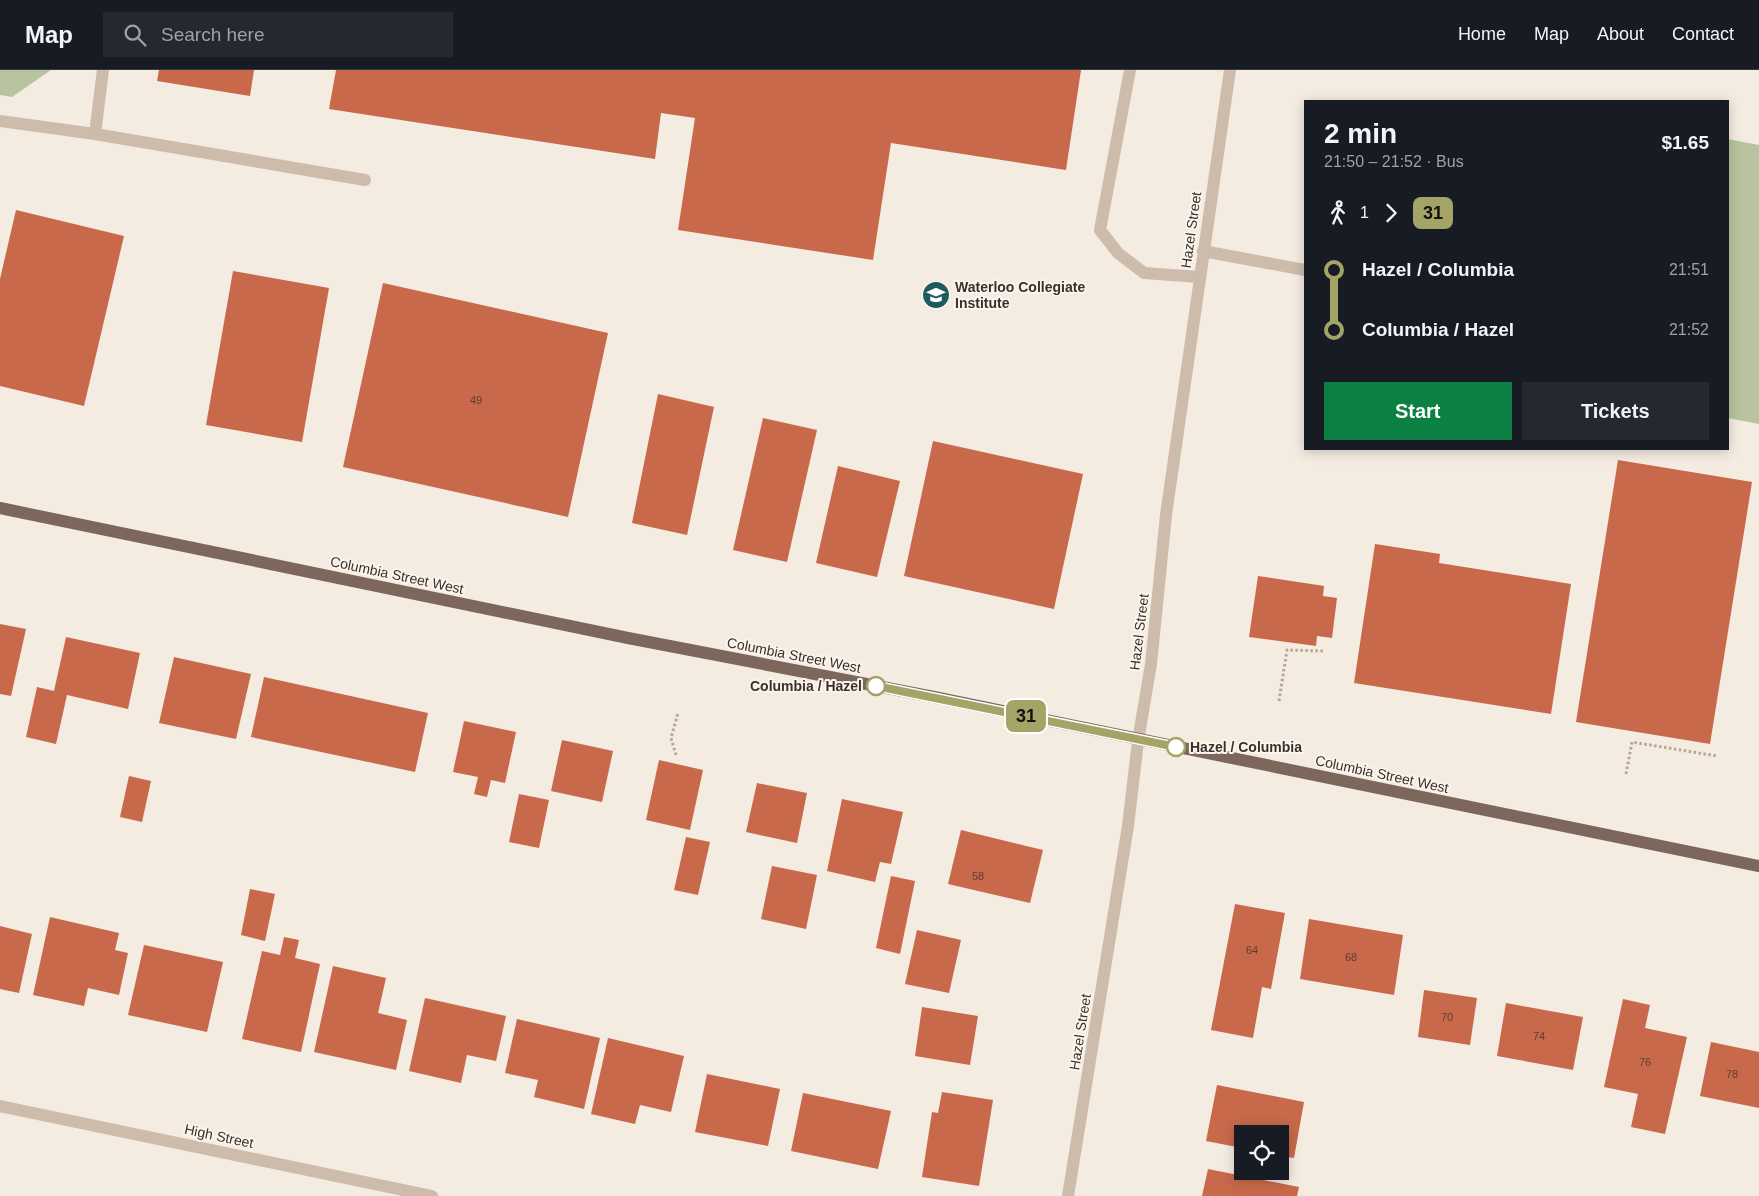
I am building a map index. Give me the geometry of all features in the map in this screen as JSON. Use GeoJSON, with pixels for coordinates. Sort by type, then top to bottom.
{"type":"FeatureCollection","features":[{"type":"Feature","properties":{"kind":"main road","name":"Columbia Street West"},"geometry":{"type":"LineString","coordinates":[[0,508],[620,637],[914,694],[1138,741],[1194,750],[1759,866]]}},
{"type":"Feature","properties":{"kind":"street"},"geometry":{"type":"LineString","coordinates":[[95,134],[103,70]]}},
{"type":"Feature","properties":{"kind":"street"},"geometry":{"type":"LineString","coordinates":[[1130,70],[1100,230],[1118,253],[1144,273],[1199,277]]}},
{"type":"Feature","properties":{"kind":"street","name":"Hazel Street"},"geometry":{"type":"LineString","coordinates":[[1068,1196],[1128,833],[1138,741],[1151,664],[1166,515],[1230,70]]}},
{"type":"Feature","properties":{"kind":"street"},"geometry":{"type":"LineString","coordinates":[[0,121],[95,134],[365,180]]}},
{"type":"Feature","properties":{"kind":"street"},"geometry":{"type":"LineString","coordinates":[[1203,251],[1304,270]]}},
{"type":"Feature","properties":{"kind":"street","name":"High Street"},"geometry":{"type":"LineString","coordinates":[[0,1106],[432,1196]]}},
{"type":"Feature","properties":{"kind":"path"},"geometry":{"type":"LineString","coordinates":[[1279,701],[1287,650],[1322,651]]}},
{"type":"Feature","properties":{"kind":"path"},"geometry":{"type":"LineString","coordinates":[[676,755],[671,738],[678,713]]}},
{"type":"Feature","properties":{"kind":"path"},"geometry":{"type":"LineString","coordinates":[[1626,774],[1632,742],[1717,756]]}},
{"type":"Feature","properties":{"kind":"green space"},"geometry":{"type":"Polygon","coordinates":[[[0,70],[51,70],[12,97],[0,95],[0,70]]]}},
{"type":"Feature","properties":{"kind":"green space"},"geometry":{"type":"Polygon","coordinates":[[[1729,139],[1759,145],[1759,424],[1729,418],[1729,139]]]}},
{"type":"Feature","properties":{"kind":"building"},"geometry":{"type":"Polygon","coordinates":[[[159,70],[254,70],[250,96],[157,81],[159,70]]]}},
{"type":"Feature","properties":{"kind":"building"},"geometry":{"type":"Polygon","coordinates":[[[336,70],[1081,70],[1066,170],[891,143],[873,260],[678,230],[695,118],[661,113],[655,159],[329,109],[336,70]]]}},
{"type":"Feature","properties":{"kind":"building"},"geometry":{"type":"Polygon","coordinates":[[[16,210],[124,236],[84,406],[0,386],[0,279],[16,210]]]}},
{"type":"Feature","properties":{"kind":"building"},"geometry":{"type":"Polygon","coordinates":[[[233,271],[329,288],[302,442],[206,425],[233,271]]]}},
{"type":"Feature","properties":{"kind":"building"},"geometry":{"type":"Polygon","coordinates":[[[383,283],[608,333],[568,517],[343,467],[383,283]]]}},
{"type":"Feature","properties":{"kind":"building"},"geometry":{"type":"Polygon","coordinates":[[[658,394],[714,407],[687,535],[632,523],[658,394]]]}},
{"type":"Feature","properties":{"kind":"building"},"geometry":{"type":"Polygon","coordinates":[[[763,418],[817,430],[787,562],[733,550],[763,418]]]}},
{"type":"Feature","properties":{"kind":"building"},"geometry":{"type":"Polygon","coordinates":[[[933,441],[1083,474],[1054,609],[904,576],[933,441]]]}},
{"type":"Feature","properties":{"kind":"building"},"geometry":{"type":"Polygon","coordinates":[[[1618,460],[1752,482],[1710,744],[1576,722],[1618,460]]]}},
{"type":"Feature","properties":{"kind":"building"},"geometry":{"type":"Polygon","coordinates":[[[838,466],[900,481],[877,577],[816,563],[838,466]]]}},
{"type":"Feature","properties":{"kind":"building"},"geometry":{"type":"Polygon","coordinates":[[[1375,544],[1440,554],[1439,563],[1571,584],[1551,714],[1354,683],[1375,544]]]}},
{"type":"Feature","properties":{"kind":"building"},"geometry":{"type":"Polygon","coordinates":[[[1258,576],[1324,586],[1323,596],[1337,598],[1332,638],[1317,636],[1316,646],[1249,637],[1258,576]]]}},
{"type":"Feature","properties":{"kind":"building"},"geometry":{"type":"Polygon","coordinates":[[[0,624],[26,629],[11,696],[0,694],[0,624]]]}},
{"type":"Feature","properties":{"kind":"building"},"geometry":{"type":"Polygon","coordinates":[[[66,637],[140,653],[128,709],[67,695],[56,744],[26,737],[37,687],[54,691],[66,637]]]}},
{"type":"Feature","properties":{"kind":"building"},"geometry":{"type":"Polygon","coordinates":[[[174,657],[251,674],[236,739],[159,723],[174,657]]]}},
{"type":"Feature","properties":{"kind":"building"},"geometry":{"type":"Polygon","coordinates":[[[264,677],[428,713],[415,772],[251,737],[264,677]]]}},
{"type":"Feature","properties":{"kind":"building"},"geometry":{"type":"Polygon","coordinates":[[[464,721],[516,732],[505,783],[491,780],[487,797],[474,794],[478,777],[453,772],[464,721]]]}},
{"type":"Feature","properties":{"kind":"building"},"geometry":{"type":"Polygon","coordinates":[[[562,740],[613,751],[602,802],[551,791],[562,740]]]}},
{"type":"Feature","properties":{"kind":"building"},"geometry":{"type":"Polygon","coordinates":[[[659,760],[703,770],[690,830],[646,820],[659,760]]]}},
{"type":"Feature","properties":{"kind":"building"},"geometry":{"type":"Polygon","coordinates":[[[129,776],[151,781],[142,822],[120,817],[129,776]]]}},
{"type":"Feature","properties":{"kind":"building"},"geometry":{"type":"Polygon","coordinates":[[[757,783],[807,793],[797,843],[746,832],[757,783]]]}},
{"type":"Feature","properties":{"kind":"building"},"geometry":{"type":"Polygon","coordinates":[[[519,794],[549,800],[539,848],[509,842],[519,794]]]}},
{"type":"Feature","properties":{"kind":"building"},"geometry":{"type":"Polygon","coordinates":[[[842,799],[903,812],[891,864],[880,862],[875,882],[827,871],[842,799]]]}},
{"type":"Feature","properties":{"kind":"building"},"geometry":{"type":"Polygon","coordinates":[[[961,830],[1043,850],[1030,903],[948,884],[961,830]]]}},
{"type":"Feature","properties":{"kind":"building"},"geometry":{"type":"Polygon","coordinates":[[[686,837],[710,842],[698,895],[674,890],[686,837]]]}},
{"type":"Feature","properties":{"kind":"building"},"geometry":{"type":"Polygon","coordinates":[[[772,866],[817,875],[806,929],[761,919],[772,866]]]}},
{"type":"Feature","properties":{"kind":"building"},"geometry":{"type":"Polygon","coordinates":[[[891,876],[915,881],[900,954],[876,948],[891,876]]]}},
{"type":"Feature","properties":{"kind":"building"},"geometry":{"type":"Polygon","coordinates":[[[250,889],[275,894],[265,941],[241,935],[250,889]]]}},
{"type":"Feature","properties":{"kind":"building"},"geometry":{"type":"Polygon","coordinates":[[[1235,904],[1285,913],[1271,989],[1262,987],[1253,1038],[1211,1030],[1235,904]]]}},
{"type":"Feature","properties":{"kind":"building"},"geometry":{"type":"Polygon","coordinates":[[[50,917],[119,933],[115,950],[128,953],[119,995],[88,988],[84,1006],[33,995],[50,917]]]}},
{"type":"Feature","properties":{"kind":"building"},"geometry":{"type":"Polygon","coordinates":[[[1309,919],[1403,935],[1394,995],[1300,979],[1309,919]]]}},
{"type":"Feature","properties":{"kind":"building"},"geometry":{"type":"Polygon","coordinates":[[[0,926],[32,934],[19,993],[0,989],[0,926]]]}},
{"type":"Feature","properties":{"kind":"building"},"geometry":{"type":"Polygon","coordinates":[[[917,930],[961,940],[949,993],[905,984],[917,930]]]}},
{"type":"Feature","properties":{"kind":"building"},"geometry":{"type":"Polygon","coordinates":[[[284,937],[299,940],[295,958],[320,964],[301,1052],[242,1039],[262,951],[280,955],[284,937]]]}},
{"type":"Feature","properties":{"kind":"building"},"geometry":{"type":"Polygon","coordinates":[[[144,945],[223,962],[207,1032],[128,1015],[144,945]]]}},
{"type":"Feature","properties":{"kind":"building"},"geometry":{"type":"Polygon","coordinates":[[[333,966],[386,978],[378,1013],[407,1020],[396,1070],[314,1052],[333,966]]]}},
{"type":"Feature","properties":{"kind":"building"},"geometry":{"type":"Polygon","coordinates":[[[1424,990],[1477,998],[1470,1045],[1418,1037],[1424,990]]]}},
{"type":"Feature","properties":{"kind":"building"},"geometry":{"type":"Polygon","coordinates":[[[425,998],[506,1016],[496,1061],[467,1055],[461,1083],[409,1071],[425,998]]]}},
{"type":"Feature","properties":{"kind":"building"},"geometry":{"type":"Polygon","coordinates":[[[1623,999],[1650,1005],[1645,1028],[1687,1037],[1665,1134],[1631,1127],[1638,1094],[1604,1087],[1623,999]]]}},
{"type":"Feature","properties":{"kind":"building"},"geometry":{"type":"Polygon","coordinates":[[[1506,1003],[1583,1017],[1573,1070],[1497,1056],[1506,1003]]]}},
{"type":"Feature","properties":{"kind":"building"},"geometry":{"type":"Polygon","coordinates":[[[922,1007],[978,1016],[970,1065],[915,1056],[922,1007]]]}},
{"type":"Feature","properties":{"kind":"building"},"geometry":{"type":"Polygon","coordinates":[[[517,1019],[600,1038],[584,1109],[534,1097],[538,1080],[505,1073],[517,1019]]]}},
{"type":"Feature","properties":{"kind":"building"},"geometry":{"type":"Polygon","coordinates":[[[608,1038],[684,1056],[671,1112],[640,1105],[635,1124],[591,1114],[608,1038]]]}},
{"type":"Feature","properties":{"kind":"building"},"geometry":{"type":"Polygon","coordinates":[[[1711,1042],[1759,1052],[1759,1108],[1700,1096],[1711,1042]]]}},
{"type":"Feature","properties":{"kind":"building"},"geometry":{"type":"Polygon","coordinates":[[[707,1074],[780,1089],[768,1146],[695,1132],[707,1074]]]}},
{"type":"Feature","properties":{"kind":"building"},"geometry":{"type":"Polygon","coordinates":[[[1217,1085],[1304,1102],[1294,1158],[1289,1157],[1289,1125],[1234,1125],[1234,1146],[1206,1141],[1217,1085]]]}},
{"type":"Feature","properties":{"kind":"building"},"geometry":{"type":"Polygon","coordinates":[[[942,1092],[993,1100],[979,1186],[922,1177],[932,1112],[938,1113],[942,1092]]]}},
{"type":"Feature","properties":{"kind":"building"},"geometry":{"type":"Polygon","coordinates":[[[803,1093],[891,1111],[878,1169],[791,1151],[803,1093]]]}},
{"type":"Feature","properties":{"kind":"building"},"geometry":{"type":"Polygon","coordinates":[[[1208,1169],[1234,1174],[1234,1180],[1264,1180],[1299,1187],[1297,1196],[1202,1196],[1208,1169]]]}},
{"type":"Feature","properties":{"kind":"bus line","name":"31"},"geometry":{"type":"LineString","coordinates":[[876,686],[1085,728],[1138,741],[1176,747]]}},
{"type":"Feature","properties":{"kind":"place","name":"Waterloo Collegiate Institute"},"geometry":{"type":"Point","coordinates":[936,295]}},
{"type":"Feature","properties":{"kind":"place","name":"Columbia / Hazel"},"geometry":{"type":"Point","coordinates":[876,686]}},
{"type":"Feature","properties":{"kind":"place","name":"Hazel / Columbia"},"geometry":{"type":"Point","coordinates":[1176,747]}}]}
